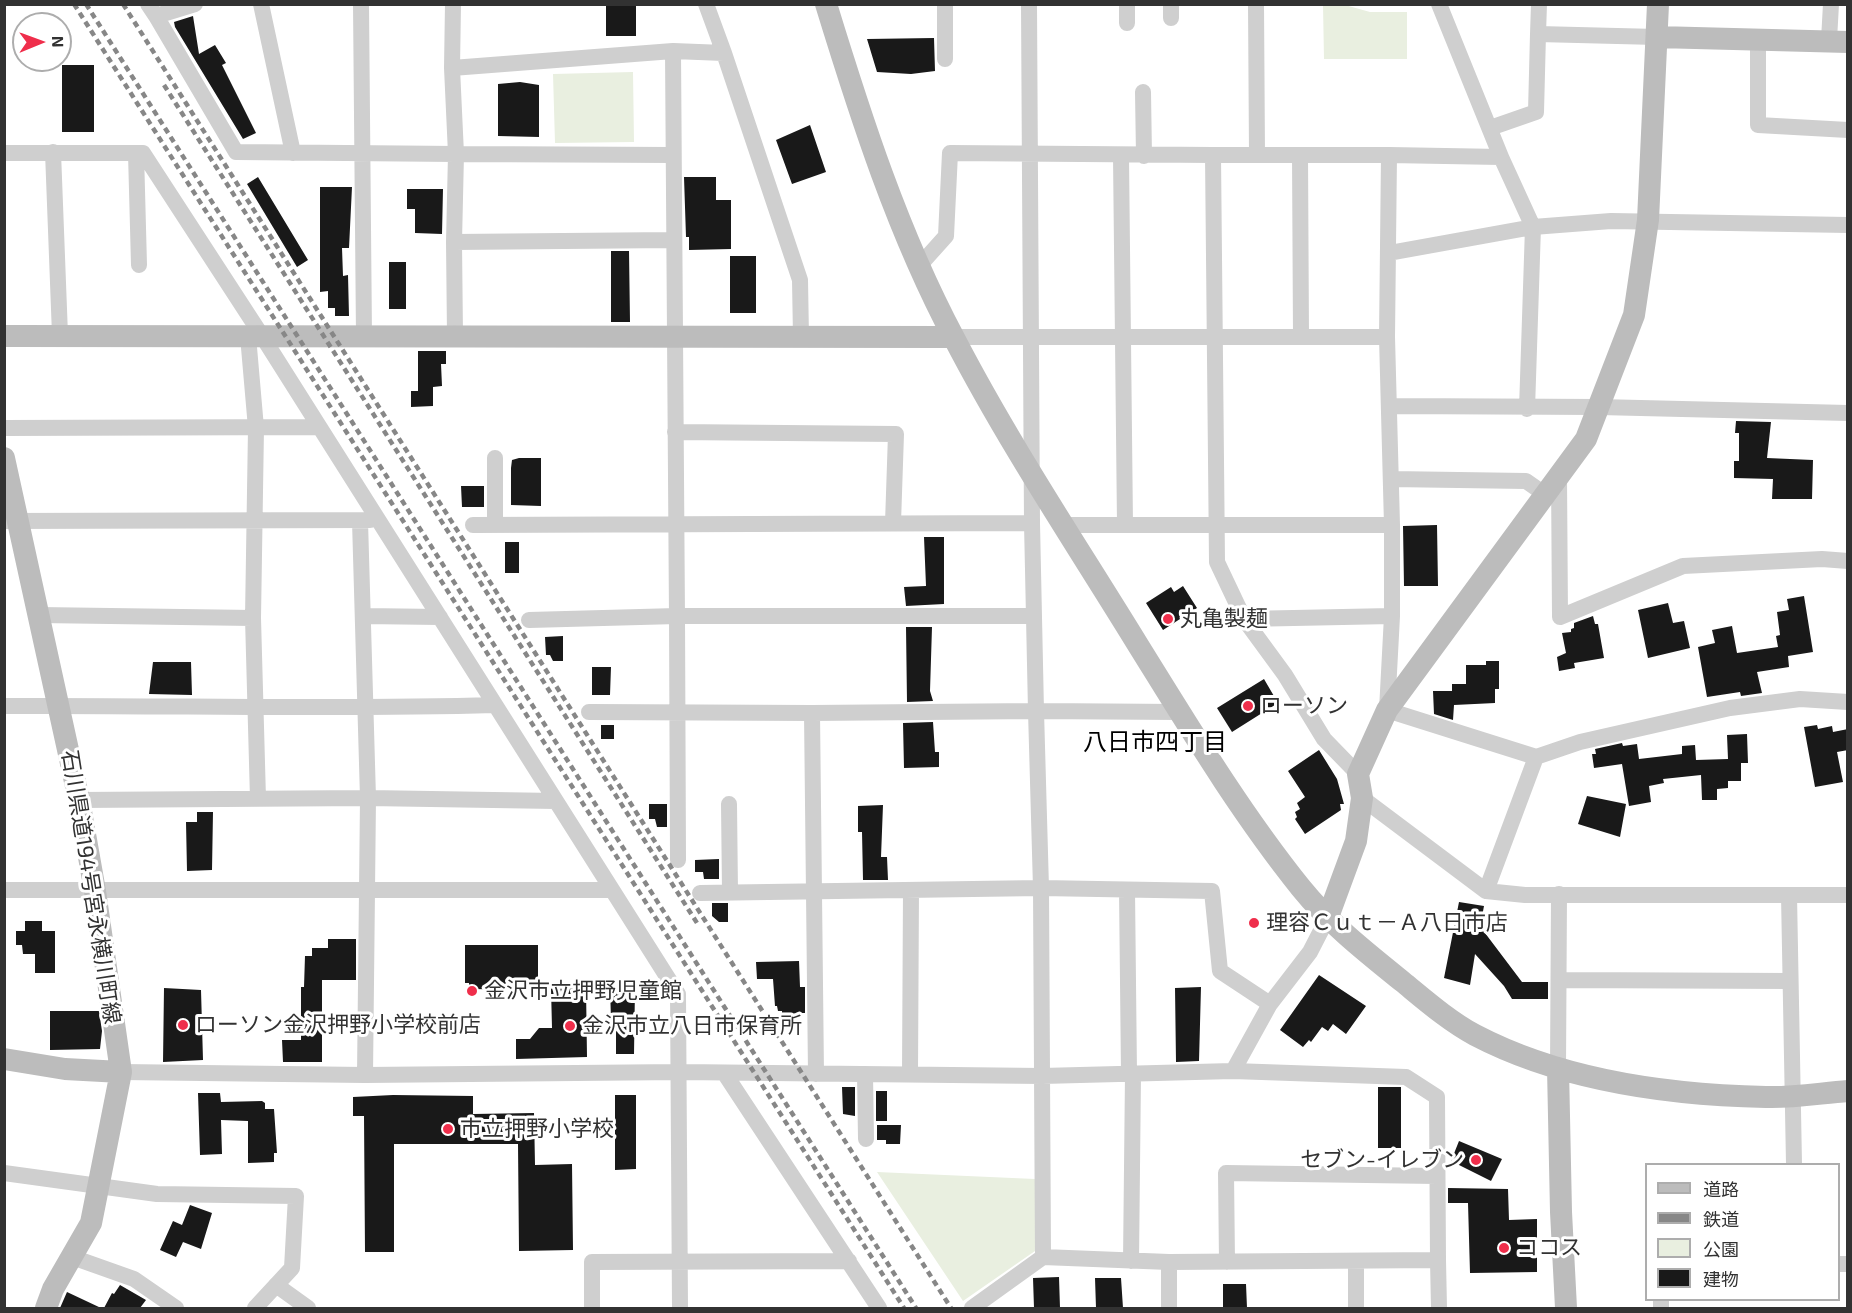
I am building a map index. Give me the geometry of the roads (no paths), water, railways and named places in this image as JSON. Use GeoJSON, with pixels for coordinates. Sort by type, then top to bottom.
{"type":"FeatureCollection","features":[{"type":"Feature","properties":{"kind":"street"},"geometry":{"type":"LineString","coordinates":[[195,4],[152,10],[236,152],[673,155]]}},
{"type":"Feature","properties":{"kind":"street"},"geometry":{"type":"LineString","coordinates":[[261,4],[293,153]]}},
{"type":"Feature","properties":{"kind":"street"},"geometry":{"type":"LineString","coordinates":[[361,4],[364,337]]}},
{"type":"Feature","properties":{"kind":"street"},"geometry":{"type":"LineString","coordinates":[[453,4],[452,68],[456,154],[454,336]]}},
{"type":"Feature","properties":{"kind":"street"},"geometry":{"type":"LineString","coordinates":[[706,4],[800,280],[801,337]]}},
{"type":"Feature","properties":{"kind":"street"},"geometry":{"type":"LineString","coordinates":[[826,4],[866,134],[920,265],[953,337],[1033,474],[1179,711],[1265,838],[1302,889],[1328,917],[1373,957],[1472,1033],[1558,1068],[1618,1083],[1733,1095],[1792,1096],[1848,1090]]}},
{"type":"Feature","properties":{"kind":"street"},"geometry":{"type":"LineString","coordinates":[[945,4],[945,58]]}},
{"type":"Feature","properties":{"kind":"street"},"geometry":{"type":"LineString","coordinates":[[1029,4],[1032,523],[1041,888],[1043,1257]]}},
{"type":"Feature","properties":{"kind":"street"},"geometry":{"type":"LineString","coordinates":[[1127,4],[1127,23]]}},
{"type":"Feature","properties":{"kind":"street"},"geometry":{"type":"LineString","coordinates":[[1256,4],[1257,155]]}},
{"type":"Feature","properties":{"kind":"street"},"geometry":{"type":"LineString","coordinates":[[1439,4],[1501,157],[1533,227],[1527,409]]}},
{"type":"Feature","properties":{"kind":"street"},"geometry":{"type":"LineString","coordinates":[[1490,128],[1536,112],[1539,4]]}},
{"type":"Feature","properties":{"kind":"street"},"geometry":{"type":"LineString","coordinates":[[1233,1071],[1270,1004],[1310,952],[1328,917],[1356,841],[1362,798],[1358,774],[1387,710],[1586,439],[1599,407],[1634,315],[1648,220],[1658,4]]}},
{"type":"Feature","properties":{"kind":"street"},"geometry":{"type":"LineString","coordinates":[[1538,34],[1838,41],[1831,4]]}},
{"type":"Feature","properties":{"kind":"street"},"geometry":{"type":"LineString","coordinates":[[1758,39],[1758,125],[1848,130]]}},
{"type":"Feature","properties":{"kind":"street"},"geometry":{"type":"LineString","coordinates":[[452,68],[673,51],[724,53]]}},
{"type":"Feature","properties":{"kind":"street"},"geometry":{"type":"LineString","coordinates":[[673,51],[675,432],[678,524],[678,860]]}},
{"type":"Feature","properties":{"kind":"street"},"geometry":{"type":"LineString","coordinates":[[1143,92],[1144,156]]}},
{"type":"Feature","properties":{"kind":"street"},"geometry":{"type":"LineString","coordinates":[[53,152],[60,335]]}},
{"type":"Feature","properties":{"kind":"street"},"geometry":{"type":"LineString","coordinates":[[4,153],[143,153],[255,336],[319,427],[368,520],[440,617],[678,994],[681,1072],[680,1308]]}},
{"type":"Feature","properties":{"kind":"street"},"geometry":{"type":"LineString","coordinates":[[136,153],[139,265]]}},
{"type":"Feature","properties":{"kind":"street"},"geometry":{"type":"LineString","coordinates":[[920,265],[946,236],[950,153],[1501,157]]}},
{"type":"Feature","properties":{"kind":"street"},"geometry":{"type":"LineString","coordinates":[[1213,155],[1217,562],[1244,619],[1285,675],[1324,740],[1358,774]]}},
{"type":"Feature","properties":{"kind":"street"},"geometry":{"type":"LineString","coordinates":[[1300,155],[1301,337]]}},
{"type":"Feature","properties":{"kind":"street"},"geometry":{"type":"LineString","coordinates":[[1387,710],[1392,616],[1387,337],[1389,155]]}},
{"type":"Feature","properties":{"kind":"street"},"geometry":{"type":"LineString","coordinates":[[1121,156],[1125,525]]}},
{"type":"Feature","properties":{"kind":"street"},"geometry":{"type":"LineString","coordinates":[[1389,254],[1533,227],[1648,220],[1848,225]]}},
{"type":"Feature","properties":{"kind":"street"},"geometry":{"type":"LineString","coordinates":[[454,242],[673,240]]}},
{"type":"Feature","properties":{"kind":"street"},"geometry":{"type":"LineString","coordinates":[[4,336],[1387,337]]}},
{"type":"Feature","properties":{"kind":"street"},"geometry":{"type":"LineString","coordinates":[[255,336],[253,618],[258,799]]}},
{"type":"Feature","properties":{"kind":"street"},"geometry":{"type":"LineString","coordinates":[[1389,406],[1527,409],[1599,407],[1848,413]]}},
{"type":"Feature","properties":{"kind":"street"},"geometry":{"type":"LineString","coordinates":[[4,428],[319,427]]}},
{"type":"Feature","properties":{"kind":"street"},"geometry":{"type":"LineString","coordinates":[[675,432],[896,434],[893,523]]}},
{"type":"Feature","properties":{"kind":"street","name":"石川県道194号宮永横川町線"},"geometry":{"type":"LineString","coordinates":[[4,458],[11,521],[39,615],[79,800],[95,891],[121,1072],[91,1223],[53,1289],[46,1308]]}},
{"type":"Feature","properties":{"kind":"street"},"geometry":{"type":"LineString","coordinates":[[495,458],[495,525]]}},
{"type":"Feature","properties":{"kind":"street"},"geometry":{"type":"LineString","coordinates":[[1391,478],[1526,481],[1553,486]]}},
{"type":"Feature","properties":{"kind":"street"},"geometry":{"type":"LineString","coordinates":[[1553,486],[1560,617],[1683,566],[1822,559],[1848,561]]}},
{"type":"Feature","properties":{"kind":"street"},"geometry":{"type":"LineString","coordinates":[[11,521],[368,520]]}},
{"type":"Feature","properties":{"kind":"street"},"geometry":{"type":"LineString","coordinates":[[365,1075],[368,798],[363,616],[368,520]]}},
{"type":"Feature","properties":{"kind":"street"},"geometry":{"type":"LineString","coordinates":[[473,525],[1032,523]]}},
{"type":"Feature","properties":{"kind":"street"},"geometry":{"type":"LineString","coordinates":[[1065,525],[1392,525]]}},
{"type":"Feature","properties":{"kind":"street"},"geometry":{"type":"LineString","coordinates":[[39,615],[253,618]]}},
{"type":"Feature","properties":{"kind":"street"},"geometry":{"type":"LineString","coordinates":[[363,616],[440,617]]}},
{"type":"Feature","properties":{"kind":"street"},"geometry":{"type":"LineString","coordinates":[[529,620],[678,616],[1034,616]]}},
{"type":"Feature","properties":{"kind":"street"},"geometry":{"type":"LineString","coordinates":[[1244,619],[1392,616]]}},
{"type":"Feature","properties":{"kind":"street"},"geometry":{"type":"LineString","coordinates":[[1387,710],[1536,757],[1580,742],[1730,708],[1800,699],[1848,702]]}},
{"type":"Feature","properties":{"kind":"street"},"geometry":{"type":"LineString","coordinates":[[4,706],[256,706],[366,709],[494,705]]}},
{"type":"Feature","properties":{"kind":"street"},"geometry":{"type":"LineString","coordinates":[[589,712],[1179,711]]}},
{"type":"Feature","properties":{"kind":"street"},"geometry":{"type":"LineString","coordinates":[[813,713],[816,1074]]}},
{"type":"Feature","properties":{"kind":"street"},"geometry":{"type":"LineString","coordinates":[[1486,891],[1536,757]]}},
{"type":"Feature","properties":{"kind":"street"},"geometry":{"type":"LineString","coordinates":[[79,800],[368,798],[556,801]]}},
{"type":"Feature","properties":{"kind":"street"},"geometry":{"type":"LineString","coordinates":[[1362,798],[1486,891],[1559,894],[1848,895]]}},
{"type":"Feature","properties":{"kind":"street"},"geometry":{"type":"LineString","coordinates":[[729,804],[730,892]]}},
{"type":"Feature","properties":{"kind":"street"},"geometry":{"type":"LineString","coordinates":[[700,893],[1041,888],[1212,891],[1220,971],[1270,1004]]}},
{"type":"Feature","properties":{"kind":"street"},"geometry":{"type":"LineString","coordinates":[[4,890],[611,890]]}},
{"type":"Feature","properties":{"kind":"street"},"geometry":{"type":"LineString","coordinates":[[910,1073],[911,890]]}},
{"type":"Feature","properties":{"kind":"street"},"geometry":{"type":"LineString","coordinates":[[1127,890],[1131,1074],[1131,1261]]}},
{"type":"Feature","properties":{"kind":"street"},"geometry":{"type":"LineString","coordinates":[[1559,894],[1560,1212],[1566,1308]]}},
{"type":"Feature","properties":{"kind":"street"},"geometry":{"type":"LineString","coordinates":[[1789,896],[1794,1163]]}},
{"type":"Feature","properties":{"kind":"street"},"geometry":{"type":"LineString","coordinates":[[1559,980],[1790,981]]}},
{"type":"Feature","properties":{"kind":"street"},"geometry":{"type":"LineString","coordinates":[[4,1059],[65,1069],[121,1072],[365,1075],[681,1072],[1042,1076],[1233,1071],[1406,1077],[1437,1097],[1438,1308]]}},
{"type":"Feature","properties":{"kind":"street"},"geometry":{"type":"LineString","coordinates":[[725,1074],[879,1308]]}},
{"type":"Feature","properties":{"kind":"street"},"geometry":{"type":"LineString","coordinates":[[865,1074],[866,1139]]}},
{"type":"Feature","properties":{"kind":"street"},"geometry":{"type":"LineString","coordinates":[[4,1173],[99,1184],[158,1194],[296,1196],[292,1268],[255,1308]]}},
{"type":"Feature","properties":{"kind":"street"},"geometry":{"type":"LineString","coordinates":[[1227,1262],[1226,1173],[1437,1176]]}},
{"type":"Feature","properties":{"kind":"street"},"geometry":{"type":"LineString","coordinates":[[72,1257],[134,1279],[176,1308]]}},
{"type":"Feature","properties":{"kind":"street"},"geometry":{"type":"LineString","coordinates":[[972,1308],[1043,1257],[1169,1263],[1438,1260]]}},
{"type":"Feature","properties":{"kind":"street"},"geometry":{"type":"LineString","coordinates":[[592,1308],[592,1262],[849,1261]]}},
{"type":"Feature","properties":{"kind":"street"},"geometry":{"type":"LineString","coordinates":[[1356,1261],[1356,1308]]}},
{"type":"Feature","properties":{"kind":"street"},"geometry":{"type":"LineString","coordinates":[[1169,1263],[1169,1308]]}},
{"type":"Feature","properties":{"kind":"street"},"geometry":{"type":"LineString","coordinates":[[276,1285],[308,1308]]}},
{"type":"Feature","properties":{"kind":"railway"},"geometry":{"type":"LineString","coordinates":[[74,4],[904,1308]]}},
{"type":"Feature","properties":{"kind":"railway"},"geometry":{"type":"LineString","coordinates":[[86,4],[916,1308]]}},
{"type":"Feature","properties":{"kind":"railway"},"geometry":{"type":"LineString","coordinates":[[123,4],[951,1308]]}},
{"type":"Feature","properties":{"kind":"railway"},"geometry":{"type":"LineString","coordinates":[[164,85],[697,923]]}},
{"type":"Feature","properties":{"kind":"place","name":"丸亀製麺"},"geometry":{"type":"Point","coordinates":[1168,619]}},
{"type":"Feature","properties":{"kind":"place","name":"ローソン"},"geometry":{"type":"Point","coordinates":[1248,706]}},
{"type":"Feature","properties":{"kind":"place","name":"理容Ｃｕｔ－Ａ八日市店"},"geometry":{"type":"Point","coordinates":[1254,923]}},
{"type":"Feature","properties":{"kind":"place","name":"金沢市立押野児童館"},"geometry":{"type":"Point","coordinates":[472,991]}},
{"type":"Feature","properties":{"kind":"place","name":"ローソン金沢押野小学校前店"},"geometry":{"type":"Point","coordinates":[183,1025]}},
{"type":"Feature","properties":{"kind":"place","name":"金沢市立八日市保育所"},"geometry":{"type":"Point","coordinates":[570,1026]}},
{"type":"Feature","properties":{"kind":"place","name":"市立押野小学校"},"geometry":{"type":"Point","coordinates":[448,1129]}},
{"type":"Feature","properties":{"kind":"place","name":"セブン-イレブン"},"geometry":{"type":"Point","coordinates":[1476,1160]}},
{"type":"Feature","properties":{"kind":"place","name":"ココス"},"geometry":{"type":"Point","coordinates":[1504,1248]}},
{"type":"Feature","properties":{"kind":"district","name":"八日市四丁目"},"geometry":{"type":"Point","coordinates":[1155,742]}}]}
